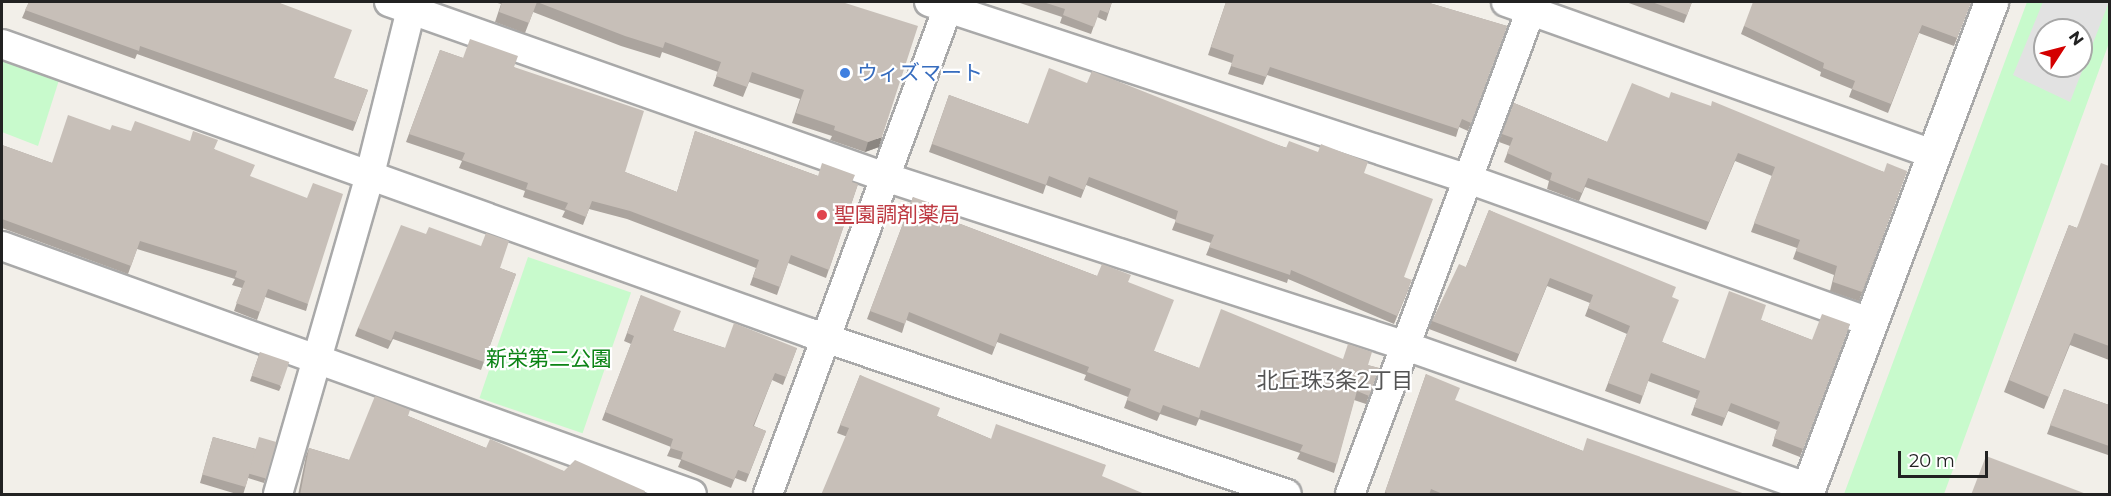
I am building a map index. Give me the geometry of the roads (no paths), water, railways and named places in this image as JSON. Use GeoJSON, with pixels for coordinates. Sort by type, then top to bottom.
{"type":"FeatureCollection","features":[{"type":"Feature","properties":{"kind":"street"},"geometry":{"type":"LineString","coordinates":[[278,495],[369,178],[404,4],[885,177],[1402,345],[1807,491],[1991,2]]}},
{"type":"Feature","properties":{"kind":"street"},"geometry":{"type":"LineString","coordinates":[[768,495],[885,177],[942,4],[1468,179],[1872,323]]}},
{"type":"Feature","properties":{"kind":"street"},"geometry":{"type":"LineString","coordinates":[[1350,495],[1402,345],[1468,179],[1524,4],[1935,155]]}},
{"type":"Feature","properties":{"kind":"street"},"geometry":{"type":"LineString","coordinates":[[2,44],[369,178],[825,338],[1287,495]]}},
{"type":"Feature","properties":{"kind":"street"},"geometry":{"type":"LineString","coordinates":[[2,246],[692,495]]}},
{"type":"Feature","properties":{"kind":"place","name":"ウィズマート"},"geometry":{"type":"Point","coordinates":[845,73]}},
{"type":"Feature","properties":{"kind":"place","name":"聖園調剤薬局"},"geometry":{"type":"Point","coordinates":[822,215]}},
{"type":"Feature","properties":{"kind":"district","name":"北丘珠3条2丁目"},"geometry":{"type":"Point","coordinates":[1335,381]}},
{"type":"Feature","properties":{"kind":"park label","name":"新栄第二公園"},"geometry":{"type":"Point","coordinates":[549,359]}}]}
